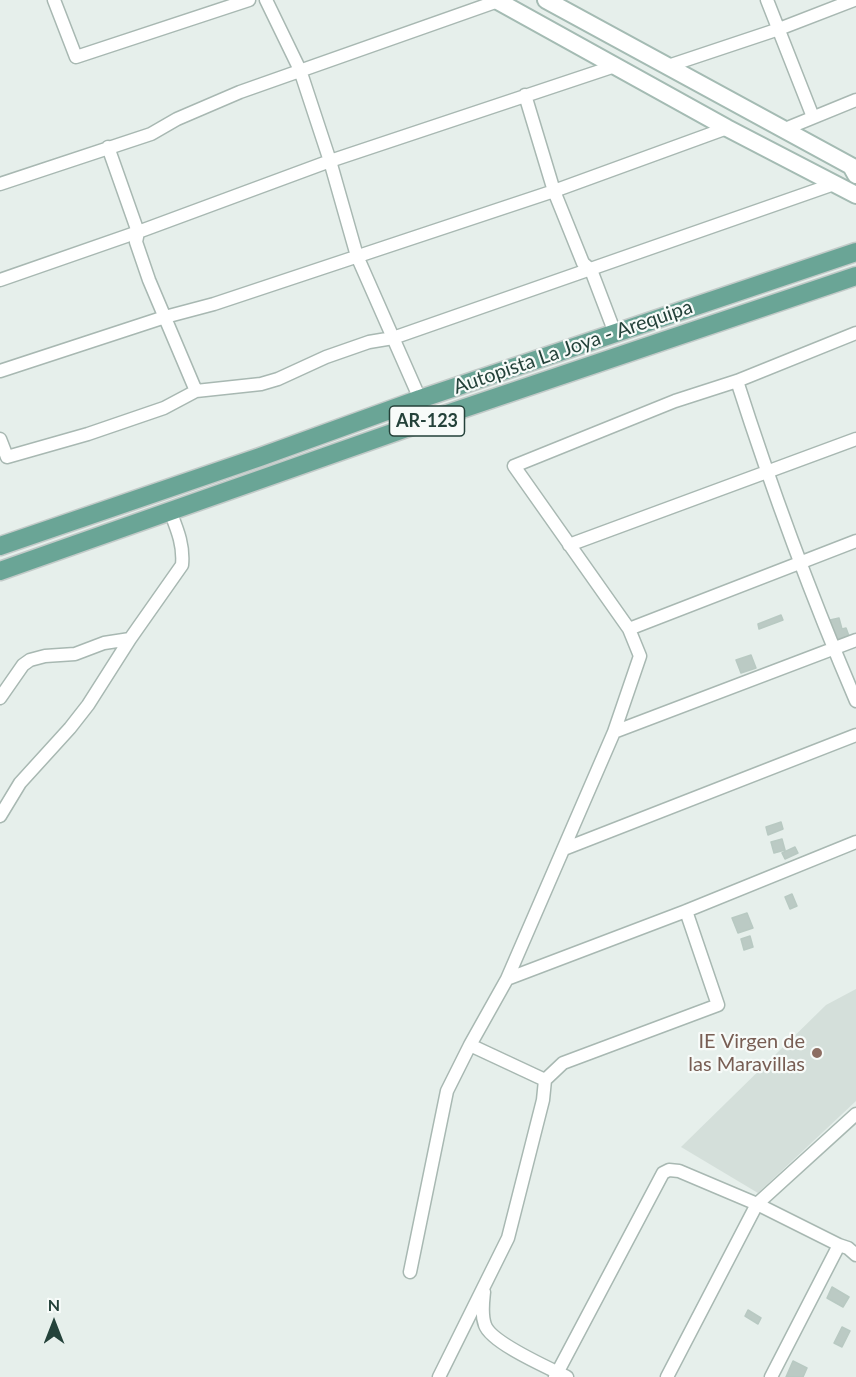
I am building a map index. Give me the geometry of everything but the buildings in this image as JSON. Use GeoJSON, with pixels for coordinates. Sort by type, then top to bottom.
{"type":"FeatureCollection","features":[{"type":"Feature","properties":{"kind":"main road","name":"Autopista La Joya - Arequipa"},"geometry":{"type":"LineString","coordinates":[[0,546],[260,457],[420,399],[856,252]]}},
{"type":"Feature","properties":{"kind":"main road","name":"Autopista La Joya - Arequipa"},"geometry":{"type":"LineString","coordinates":[[0,571],[432,419],[856,276]]}},
{"type":"Feature","properties":{"kind":"street"},"geometry":{"type":"LineString","coordinates":[[54,0],[76,57],[249,0]]}},
{"type":"Feature","properties":{"kind":"street"},"geometry":{"type":"LineString","coordinates":[[266,0],[300,70],[330,161],[357,256],[420,399]]}},
{"type":"Feature","properties":{"kind":"street"},"geometry":{"type":"LineString","coordinates":[[767,0],[813,117]]}},
{"type":"Feature","properties":{"kind":"street"},"geometry":{"type":"LineString","coordinates":[[668,66],[779,29],[854,0]]}},
{"type":"Feature","properties":{"kind":"street"},"geometry":{"type":"LineString","coordinates":[[0,184],[151,134],[205,106],[497,1],[727,128],[856,195]]}},
{"type":"Feature","properties":{"kind":"street"},"geometry":{"type":"LineString","coordinates":[[550,1],[852,166],[856,175]]}},
{"type":"Feature","properties":{"kind":"street"},"geometry":{"type":"LineString","coordinates":[[0,280],[330,161],[615,66]]}},
{"type":"Feature","properties":{"kind":"street"},"geometry":{"type":"LineString","coordinates":[[525,95],[554,191],[583,263],[591,270],[615,333]]}},
{"type":"Feature","properties":{"kind":"street"},"geometry":{"type":"LineString","coordinates":[[785,129],[856,100]]}},
{"type":"Feature","properties":{"kind":"street"},"geometry":{"type":"LineString","coordinates":[[0,371],[165,317],[214,304],[554,191],[727,128]]}},
{"type":"Feature","properties":{"kind":"street"},"geometry":{"type":"LineString","coordinates":[[108,147],[138,232],[136,242],[196,391]]}},
{"type":"Feature","properties":{"kind":"street"},"geometry":{"type":"LineString","coordinates":[[0,439],[7,457],[88,434],[153,412],[196,391],[261,384],[278,379],[360,345],[393,338],[834,184]]}},
{"type":"Feature","properties":{"kind":"street"},"geometry":{"type":"LineString","coordinates":[[410,1272],[447,1091],[507,979],[614,732],[640,656],[629,629],[514,466],[675,401],[737,381],[856,333]]}},
{"type":"Feature","properties":{"kind":"street"},"geometry":{"type":"LineString","coordinates":[[737,381],[766,473],[799,562],[856,701]]}},
{"type":"Feature","properties":{"kind":"street"},"geometry":{"type":"LineString","coordinates":[[569,545],[856,439]]}},
{"type":"Feature","properties":{"kind":"street"},"geometry":{"type":"LineString","coordinates":[[0,816],[20,783],[88,705],[130,639],[182,565],[180,537],[170,511]]}},
{"type":"Feature","properties":{"kind":"street"},"geometry":{"type":"LineString","coordinates":[[629,629],[856,541]]}},
{"type":"Feature","properties":{"kind":"street"},"geometry":{"type":"LineString","coordinates":[[0,698],[23,664],[30,660],[45,656],[75,654],[104,644],[130,639]]}},
{"type":"Feature","properties":{"kind":"street"},"geometry":{"type":"LineString","coordinates":[[614,732],[856,640]]}},
{"type":"Feature","properties":{"kind":"street"},"geometry":{"type":"LineString","coordinates":[[564,849],[856,735]]}},
{"type":"Feature","properties":{"kind":"street"},"geometry":{"type":"LineString","coordinates":[[507,979],[856,842]]}},
{"type":"Feature","properties":{"kind":"street"},"geometry":{"type":"LineString","coordinates":[[439,1377],[508,1238],[543,1100],[545,1080],[563,1063],[718,1005],[686,910]]}},
{"type":"Feature","properties":{"kind":"street"},"geometry":{"type":"LineString","coordinates":[[470,1045],[545,1080]]}},
{"type":"Feature","properties":{"kind":"street"},"geometry":{"type":"LineString","coordinates":[[667,1377],[757,1204],[856,1114]]}},
{"type":"Feature","properties":{"kind":"street"},"geometry":{"type":"LineString","coordinates":[[485,1282],[482,1309],[485,1327],[507,1346],[560,1375],[663,1173],[669,1170],[679,1171],[850,1247],[771,1377]]}},
{"type":"Feature","properties":{"kind":"shaded area","name":"IE Virgen de las Maravillas"},"geometry":{"type":"Polygon","coordinates":[[[856,989],[856,1101],[758,1193],[681,1147],[826,1005],[856,989]]]}},
{"type":"Feature","properties":{"kind":"place","name":"IE Virgen de las Maravillas"},"geometry":{"type":"Point","coordinates":[817,1053]}}]}
